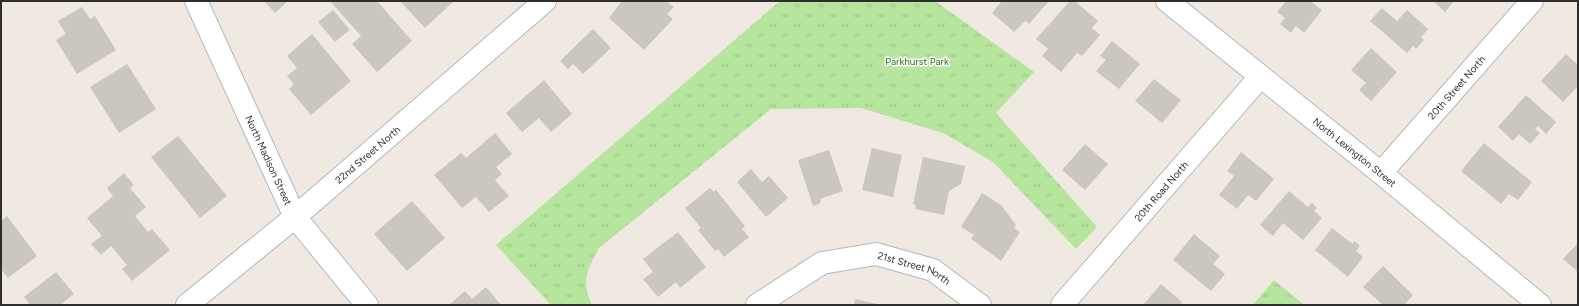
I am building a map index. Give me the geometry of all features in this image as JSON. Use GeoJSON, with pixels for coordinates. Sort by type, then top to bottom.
{"type":"FeatureCollection","features":[{"type":"Feature","properties":{"kind":"street","name":"North Madison Street"},"geometry":{"type":"LineString","coordinates":[[196,1],[295,217],[366,305]]}},
{"type":"Feature","properties":{"kind":"street","name":"22nd Street North"},"geometry":{"type":"LineString","coordinates":[[187,305],[295,217],[545,1]]}},
{"type":"Feature","properties":{"kind":"street","name":"North Lexington Street"},"geometry":{"type":"LineString","coordinates":[[1167,1],[1381,173],[1540,305]]}},
{"type":"Feature","properties":{"kind":"street","name":"20th Street North"},"geometry":{"type":"LineString","coordinates":[[1381,173],[1532,1]]}},
{"type":"Feature","properties":{"kind":"street","name":"20th Road North"},"geometry":{"type":"LineString","coordinates":[[1062,305],[1260,77]]}},
{"type":"Feature","properties":{"kind":"street","name":"21st Street North"},"geometry":{"type":"LineString","coordinates":[[757,305],[822,263],[876,254],[933,270],[980,305]]}},
{"type":"Feature","properties":{"kind":"green space","name":"Parkhurst Park"},"geometry":{"type":"Polygon","coordinates":[[[780,1],[935,1],[1034,72],[996,113],[1097,227],[1076,249],[993,162],[943,133],[861,108],[771,109],[599,248],[591,263],[586,282],[592,305],[551,305],[496,245],[780,1]]]}},
{"type":"Feature","properties":{"kind":"green space"},"geometry":{"type":"Polygon","coordinates":[[[1274,280],[1304,305],[1253,305],[1274,280]]]}},
{"type":"Feature","properties":{"kind":"building"},"geometry":{"type":"Polygon","coordinates":[[[264,1],[288,1],[275,13],[264,1]]]}},
{"type":"Feature","properties":{"kind":"building"},"geometry":{"type":"Polygon","coordinates":[[[330,1],[377,1],[412,41],[377,72],[352,44],[361,36],[330,1]]]}},
{"type":"Feature","properties":{"kind":"building"},"geometry":{"type":"Polygon","coordinates":[[[400,1],[454,1],[425,28],[400,1]]]}},
{"type":"Feature","properties":{"kind":"building"},"geometry":{"type":"Polygon","coordinates":[[[622,1],[666,1],[674,7],[667,14],[673,19],[644,50],[609,18],[622,1]]]}},
{"type":"Feature","properties":{"kind":"building"},"geometry":{"type":"Polygon","coordinates":[[[1002,1],[1049,1],[1029,24],[1025,21],[1014,32],[992,13],[1002,1]]]}},
{"type":"Feature","properties":{"kind":"building"},"geometry":{"type":"Polygon","coordinates":[[[1070,1],[1075,1],[1098,21],[1092,28],[1100,35],[1082,56],[1077,53],[1061,72],[1042,56],[1048,49],[1036,39],[1070,1]]]}},
{"type":"Feature","properties":{"kind":"building"},"geometry":{"type":"Polygon","coordinates":[[[1286,1],[1310,1],[1322,10],[1304,33],[1296,26],[1291,33],[1280,24],[1285,18],[1277,12],[1286,1]]]}},
{"type":"Feature","properties":{"kind":"building"},"geometry":{"type":"Polygon","coordinates":[[[1433,1],[1454,1],[1445,12],[1433,1]]]}},
{"type":"Feature","properties":{"kind":"building"},"geometry":{"type":"Polygon","coordinates":[[[82,7],[90,19],[95,16],[116,50],[77,74],[56,40],[66,34],[58,21],[82,7]]]}},
{"type":"Feature","properties":{"kind":"building"},"geometry":{"type":"Polygon","coordinates":[[[1382,8],[1397,21],[1407,10],[1428,29],[1421,37],[1424,40],[1416,49],[1413,46],[1407,53],[1370,21],[1382,8]]]}},
{"type":"Feature","properties":{"kind":"building"},"geometry":{"type":"Polygon","coordinates":[[[333,10],[350,30],[335,42],[318,22],[333,10]]]}},
{"type":"Feature","properties":{"kind":"building"},"geometry":{"type":"Polygon","coordinates":[[[593,29],[611,48],[583,74],[573,64],[568,69],[560,61],[593,29]]]}},
{"type":"Feature","properties":{"kind":"building"},"geometry":{"type":"Polygon","coordinates":[[[312,34],[351,81],[311,115],[289,89],[294,84],[287,76],[297,68],[287,56],[312,34]]]}},
{"type":"Feature","properties":{"kind":"building"},"geometry":{"type":"Polygon","coordinates":[[[1112,41],[1140,64],[1119,89],[1096,71],[1106,60],[1100,56],[1112,41]]]}},
{"type":"Feature","properties":{"kind":"building"},"geometry":{"type":"Polygon","coordinates":[[[1371,48],[1397,72],[1371,101],[1359,90],[1366,83],[1351,70],[1371,48]]]}},
{"type":"Feature","properties":{"kind":"building"},"geometry":{"type":"Polygon","coordinates":[[[1566,54],[1578,65],[1578,86],[1563,102],[1541,81],[1566,54]]]}},
{"type":"Feature","properties":{"kind":"building"},"geometry":{"type":"Polygon","coordinates":[[[127,64],[156,109],[119,133],[90,87],[127,64]]]}},
{"type":"Feature","properties":{"kind":"building"},"geometry":{"type":"Polygon","coordinates":[[[1154,79],[1181,100],[1162,123],[1135,101],[1154,79]]]}},
{"type":"Feature","properties":{"kind":"building"},"geometry":{"type":"Polygon","coordinates":[[[544,80],[572,114],[551,132],[539,118],[522,132],[506,113],[544,80]]]}},
{"type":"Feature","properties":{"kind":"building"},"geometry":{"type":"Polygon","coordinates":[[[1526,95],[1556,122],[1546,134],[1538,126],[1535,129],[1540,133],[1530,144],[1519,134],[1513,141],[1498,127],[1526,95]]]}},
{"type":"Feature","properties":{"kind":"building"},"geometry":{"type":"Polygon","coordinates":[[[495,133],[512,154],[496,167],[502,174],[495,180],[509,196],[489,212],[476,197],[462,208],[434,175],[461,153],[466,158],[495,133]]]}},
{"type":"Feature","properties":{"kind":"building"},"geometry":{"type":"Polygon","coordinates":[[[178,136],[227,196],[200,218],[151,157],[178,136]]]}},
{"type":"Feature","properties":{"kind":"building"},"geometry":{"type":"Polygon","coordinates":[[[1484,143],[1532,182],[1518,200],[1509,194],[1501,204],[1461,171],[1484,143]]]}},
{"type":"Feature","properties":{"kind":"building"},"geometry":{"type":"Polygon","coordinates":[[[1085,144],[1108,164],[1085,190],[1062,170],[1085,144]]]}},
{"type":"Feature","properties":{"kind":"building"},"geometry":{"type":"Polygon","coordinates":[[[872,148],[902,155],[893,197],[862,190],[872,148]]]}},
{"type":"Feature","properties":{"kind":"building"},"geometry":{"type":"Polygon","coordinates":[[[829,150],[843,191],[820,199],[821,203],[813,206],[798,160],[829,150]]]}},
{"type":"Feature","properties":{"kind":"building"},"geometry":{"type":"Polygon","coordinates":[[[1241,152],[1274,179],[1256,201],[1248,195],[1237,209],[1219,195],[1234,176],[1227,171],[1241,152]]]}},
{"type":"Feature","properties":{"kind":"building"},"geometry":{"type":"Polygon","coordinates":[[[923,157],[965,166],[961,184],[949,191],[944,215],[915,209],[916,205],[913,204],[923,157]]]}},
{"type":"Feature","properties":{"kind":"building"},"geometry":{"type":"Polygon","coordinates":[[[751,169],[762,182],[769,176],[788,198],[766,217],[737,182],[751,169]]]}},
{"type":"Feature","properties":{"kind":"building"},"geometry":{"type":"Polygon","coordinates":[[[124,173],[134,185],[130,188],[146,207],[135,216],[148,232],[152,229],[170,250],[132,281],[122,269],[127,265],[111,246],[101,255],[91,244],[102,236],[87,218],[113,196],[107,188],[124,173]]]}},
{"type":"Feature","properties":{"kind":"building"},"geometry":{"type":"Polygon","coordinates":[[[710,188],[714,192],[716,190],[745,226],[742,229],[749,237],[724,257],[718,249],[715,251],[698,230],[701,228],[685,208],[710,188]]]}},
{"type":"Feature","properties":{"kind":"building"},"geometry":{"type":"Polygon","coordinates":[[[1289,191],[1308,207],[1312,203],[1317,208],[1314,211],[1322,218],[1303,240],[1283,223],[1273,236],[1260,225],[1289,191]]]}},
{"type":"Feature","properties":{"kind":"building"},"geometry":{"type":"Polygon","coordinates":[[[982,193],[1001,205],[1016,225],[1014,228],[1020,232],[1001,261],[971,239],[974,235],[961,227],[982,193]]]}},
{"type":"Feature","properties":{"kind":"building"},"geometry":{"type":"Polygon","coordinates":[[[412,201],[445,238],[407,271],[374,234],[412,201]]]}},
{"type":"Feature","properties":{"kind":"building"},"geometry":{"type":"Polygon","coordinates":[[[7,216],[37,256],[8,278],[1,269],[1,221],[7,216]]]}},
{"type":"Feature","properties":{"kind":"building"},"geometry":{"type":"Polygon","coordinates":[[[1332,228],[1353,244],[1354,241],[1360,246],[1356,251],[1363,257],[1348,277],[1315,250],[1332,228]]]}},
{"type":"Feature","properties":{"kind":"building"},"geometry":{"type":"Polygon","coordinates":[[[678,232],[706,267],[680,288],[676,282],[658,297],[643,279],[653,272],[643,259],[678,232]]]}},
{"type":"Feature","properties":{"kind":"building"},"geometry":{"type":"Polygon","coordinates":[[[1194,234],[1220,256],[1213,264],[1225,274],[1211,291],[1173,260],[1194,234]]]}},
{"type":"Feature","properties":{"kind":"building"},"geometry":{"type":"Polygon","coordinates":[[[1578,243],[1578,272],[1563,259],[1578,243]]]}},
{"type":"Feature","properties":{"kind":"building"},"geometry":{"type":"Polygon","coordinates":[[[1383,266],[1413,295],[1404,305],[1383,305],[1363,287],[1383,266]]]}},
{"type":"Feature","properties":{"kind":"building"},"geometry":{"type":"Polygon","coordinates":[[[56,272],[74,294],[60,305],[30,305],[24,297],[56,272]]]}},
{"type":"Feature","properties":{"kind":"building"},"geometry":{"type":"Polygon","coordinates":[[[1161,284],[1182,302],[1180,305],[1143,305],[1161,284]]]}},
{"type":"Feature","properties":{"kind":"building"},"geometry":{"type":"Polygon","coordinates":[[[486,287],[501,305],[449,305],[465,291],[472,299],[486,287]]]}},
{"type":"Feature","properties":{"kind":"building"},"geometry":{"type":"Polygon","coordinates":[[[855,299],[877,304],[877,305],[854,305],[855,299]]]}}]}
